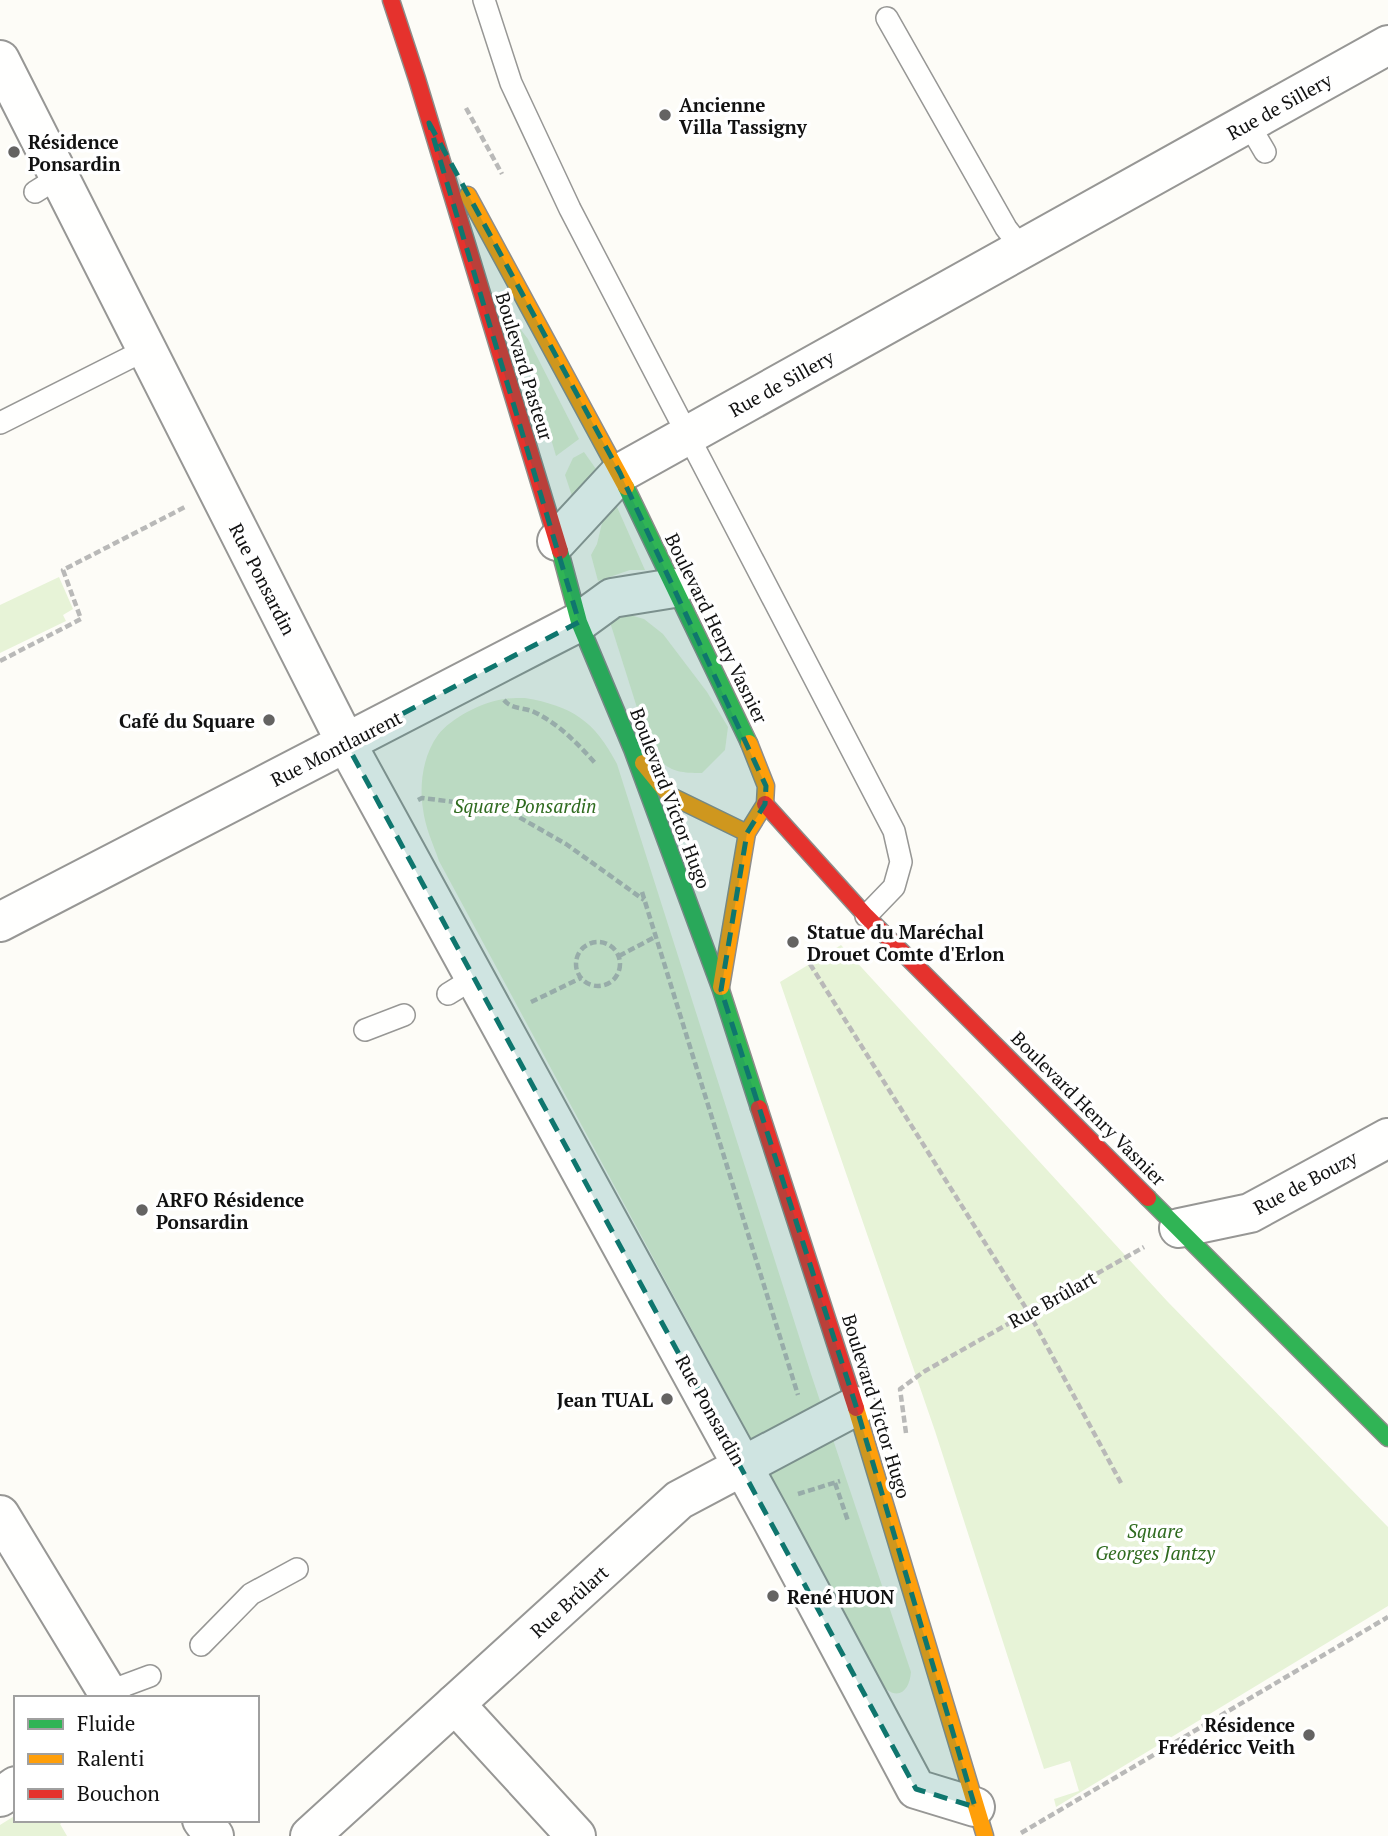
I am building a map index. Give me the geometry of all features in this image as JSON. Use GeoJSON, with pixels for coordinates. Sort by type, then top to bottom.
{"type":"FeatureCollection","features":[{"type":"Feature","properties":{"kind":"main road","name":"Boulevard Pasteur"},"geometry":{"type":"LineString","coordinates":[[391,0],[557,541],[579,622]]}},
{"type":"Feature","properties":{"kind":"main road","name":"Boulevard Pasteur"},"geometry":{"type":"LineString","coordinates":[[429,123],[620,472]]}},
{"type":"Feature","properties":{"kind":"main road","name":"Boulevard Henry Vasnier"},"geometry":{"type":"LineString","coordinates":[[620,472],[746,736],[766,786],[765,804],[866,916],[1388,1437]]}},
{"type":"Feature","properties":{"kind":"main road","name":"Boulevard Victor Hugo"},"geometry":{"type":"LineString","coordinates":[[579,622],[632,749],[721,990],[856,1406],[980,1821]]}},
{"type":"Feature","properties":{"kind":"main road"},"geometry":{"type":"LineString","coordinates":[[632,749],[669,794],[747,833],[765,804]]}},
{"type":"Feature","properties":{"kind":"main road","name":"Boulevard Victor Hugo"},"geometry":{"type":"LineString","coordinates":[[721,990],[747,833]]}},
{"type":"Feature","properties":{"kind":"street","name":"Rue de Sillery"},"geometry":{"type":"LineString","coordinates":[[557,541],[620,472],[1022,249],[1256,137],[1388,45]]}},
{"type":"Feature","properties":{"kind":"street","name":"Rue Ponsardin"},"geometry":{"type":"LineString","coordinates":[[0,60],[45,174],[145,350],[385,814],[461,986],[783,1539],[916,1789],[980,1821]]}},
{"type":"Feature","properties":{"kind":"street","name":"Rue Montlaurent"},"geometry":{"type":"LineString","coordinates":[[0,922],[579,622],[612,598],[674,588]]}},
{"type":"Feature","properties":{"kind":"street","name":"Rue de Bouzy"},"geometry":{"type":"LineString","coordinates":[[1179,1228],[1250,1213],[1388,1138]]}},
{"type":"Feature","properties":{"kind":"street","name":"Rue Brûlart"},"geometry":{"type":"LineString","coordinates":[[310,1836],[679,1500],[856,1406]]}},
{"type":"Feature","properties":{"kind":"street"},"geometry":{"type":"LineString","coordinates":[[0,1515],[109,1695]]}},
{"type":"Feature","properties":{"kind":"street"},"geometry":{"type":"LineString","coordinates":[[455,1704],[576,1836]]}},
{"type":"Feature","properties":{"kind":"lane"},"geometry":{"type":"LineString","coordinates":[[484,0],[511,83],[570,209],[894,831],[901,862],[894,887],[866,916]]}},
{"type":"Feature","properties":{"kind":"lane"},"geometry":{"type":"LineString","coordinates":[[887,18],[1006,228],[1022,249]]}},
{"type":"Feature","properties":{"kind":"lane"},"geometry":{"type":"LineString","coordinates":[[0,423],[145,350]]}},
{"type":"Feature","properties":{"kind":"lane"},"geometry":{"type":"LineString","coordinates":[[365,1030],[404,1015]]}},
{"type":"Feature","properties":{"kind":"lane"},"geometry":{"type":"LineString","coordinates":[[201,1645],[251,1594],[298,1569]]}},
{"type":"Feature","properties":{"kind":"lane"},"geometry":{"type":"LineString","coordinates":[[109,1695],[150,1676]]}},
{"type":"Feature","properties":{"kind":"path"},"geometry":{"type":"LineString","coordinates":[[0,661],[81,619],[63,570],[196,502]]}},
{"type":"Feature","properties":{"kind":"path"},"geometry":{"type":"LineString","coordinates":[[481,673],[509,706],[532,710],[551,722],[573,739],[600,771]]}},
{"type":"Feature","properties":{"kind":"path"},"geometry":{"type":"LineString","coordinates":[[385,814],[422,798],[503,808],[566,845],[644,900]]}},
{"type":"Feature","properties":{"kind":"path"},"geometry":{"type":"LineString","coordinates":[[640,888],[801,1403]]}},
{"type":"Feature","properties":{"kind":"path"},"geometry":{"type":"LineString","coordinates":[[619,956],[656,937]]}},
{"type":"Feature","properties":{"kind":"path"},"geometry":{"type":"LineString","coordinates":[[604,942],[616,950],[619,956],[619,971],[609,983],[594,986],[581,978],[576,964],[579,951],[590,943],[604,942]]}},
{"type":"Feature","properties":{"kind":"path"},"geometry":{"type":"LineString","coordinates":[[810,964],[1029,1313],[1121,1483]]}},
{"type":"Feature","properties":{"kind":"path"},"geometry":{"type":"LineString","coordinates":[[525,1005],[581,978]]}},
{"type":"Feature","properties":{"kind":"path","name":"Rue Brûlart"},"geometry":{"type":"LineString","coordinates":[[925,1371],[1179,1228]]}},
{"type":"Feature","properties":{"kind":"path"},"geometry":{"type":"LineString","coordinates":[[791,1497],[847,1479],[872,1460]]}},
{"type":"Feature","properties":{"kind":"path"},"geometry":{"type":"LineString","coordinates":[[1016,1836],[1388,1618]]}},
{"type":"Feature","properties":{"kind":"highlighted area"},"geometry":{"type":"Polygon","coordinates":[[[429,123],[620,473],[766,786],[765,804],[747,833],[721,990],[856,1406],[975,1807],[916,1789],[346,743],[579,622],[429,123]]]}},
{"type":"Feature","properties":{"kind":"green space"},"geometry":{"type":"Polygon","coordinates":[[[518,326],[528,339],[579,439],[556,456],[518,326]]]}},
{"type":"Feature","properties":{"kind":"green space"},"geometry":{"type":"Polygon","coordinates":[[[584,452],[596,469],[595,475],[574,502],[565,475],[573,458],[584,452]]]}},
{"type":"Feature","properties":{"kind":"green space"},"geometry":{"type":"Polygon","coordinates":[[[607,502],[617,507],[645,570],[630,570],[598,581],[591,555],[597,544],[607,502]]]}},
{"type":"Feature","properties":{"kind":"green space"},"geometry":{"type":"Polygon","coordinates":[[[59,577],[73,609],[63,615],[66,621],[0,653],[0,605],[59,577]]]}},
{"type":"Feature","properties":{"kind":"green space"},"geometry":{"type":"Polygon","coordinates":[[[623,613],[644,619],[663,634],[707,692],[728,727],[725,750],[702,773],[674,770],[651,752],[609,619],[623,613]]]}},
{"type":"Feature","properties":{"kind":"green space","name":"Square Ponsardin"},"geometry":{"type":"Polygon","coordinates":[[[525,698],[556,706],[580,718],[600,737],[617,764],[811,1374],[911,1672],[907,1687],[900,1693],[886,1689],[439,861],[425,822],[422,800],[423,770],[433,743],[451,723],[477,707],[504,699],[525,698]]]}},
{"type":"Feature","properties":{"kind":"green space","name":"Square Georges Jantzy"},"geometry":{"type":"Polygon","coordinates":[[[841,945],[1167,1301],[1388,1527],[1388,1606],[1056,1807],[1054,1799],[1079,1791],[1070,1761],[1044,1769],[935,1431],[780,982],[841,945]]]}},
{"type":"Feature","properties":{"kind":"green space"},"geometry":{"type":"Polygon","coordinates":[[[14,1816],[14,1822],[62,1822],[60,1824],[67,1836],[0,1836],[0,1825],[14,1816]]]}},
{"type":"Feature","properties":{"kind":"traffic: fast"},"geometry":{"type":"LineString","coordinates":[[626,487],[749,743]]}},
{"type":"Feature","properties":{"kind":"traffic: fast"},"geometry":{"type":"LineString","coordinates":[[560,551],[579,622],[632,749],[721,990],[759,1108]]}},
{"type":"Feature","properties":{"kind":"traffic: fast"},"geometry":{"type":"LineString","coordinates":[[1148,1198],[1388,1438]]}},
{"type":"Feature","properties":{"kind":"traffic: slow"},"geometry":{"type":"LineString","coordinates":[[468,195],[626,487]]}},
{"type":"Feature","properties":{"kind":"traffic: slow"},"geometry":{"type":"LineString","coordinates":[[721,987],[747,833],[765,804],[766,786],[749,743]]}},
{"type":"Feature","properties":{"kind":"traffic: slow"},"geometry":{"type":"LineString","coordinates":[[643,763],[669,795],[747,833]]}},
{"type":"Feature","properties":{"kind":"traffic: slow"},"geometry":{"type":"LineString","coordinates":[[856,1408],[985,1836]]}},
{"type":"Feature","properties":{"kind":"traffic: jam"},"geometry":{"type":"LineString","coordinates":[[391,0],[560,551]]}},
{"type":"Feature","properties":{"kind":"traffic: jam"},"geometry":{"type":"LineString","coordinates":[[765,804],[866,916],[1148,1198]]}},
{"type":"Feature","properties":{"kind":"traffic: jam"},"geometry":{"type":"LineString","coordinates":[[759,1108],[856,1408]]}},
{"type":"Feature","properties":{"kind":"place","name":"Ancienne Villa Tassigny"},"geometry":{"type":"Point","coordinates":[665,115]}},
{"type":"Feature","properties":{"kind":"place","name":"Résidence Ponsardin"},"geometry":{"type":"Point","coordinates":[14,152]}},
{"type":"Feature","properties":{"kind":"place","name":"Café du Square"},"geometry":{"type":"Point","coordinates":[269,720]}},
{"type":"Feature","properties":{"kind":"place","name":"Statue du Maréchal Drouet Comte d'Erlon"},"geometry":{"type":"Point","coordinates":[793,942]}},
{"type":"Feature","properties":{"kind":"place","name":"ARFO Résidence Ponsardin"},"geometry":{"type":"Point","coordinates":[142,1210]}},
{"type":"Feature","properties":{"kind":"place","name":"Jean TUAL"},"geometry":{"type":"Point","coordinates":[667,1399]}},
{"type":"Feature","properties":{"kind":"place","name":"René HUON"},"geometry":{"type":"Point","coordinates":[773,1596]}},
{"type":"Feature","properties":{"kind":"place","name":"Résidence Frédéricc Veith"},"geometry":{"type":"Point","coordinates":[1309,1735]}}]}
